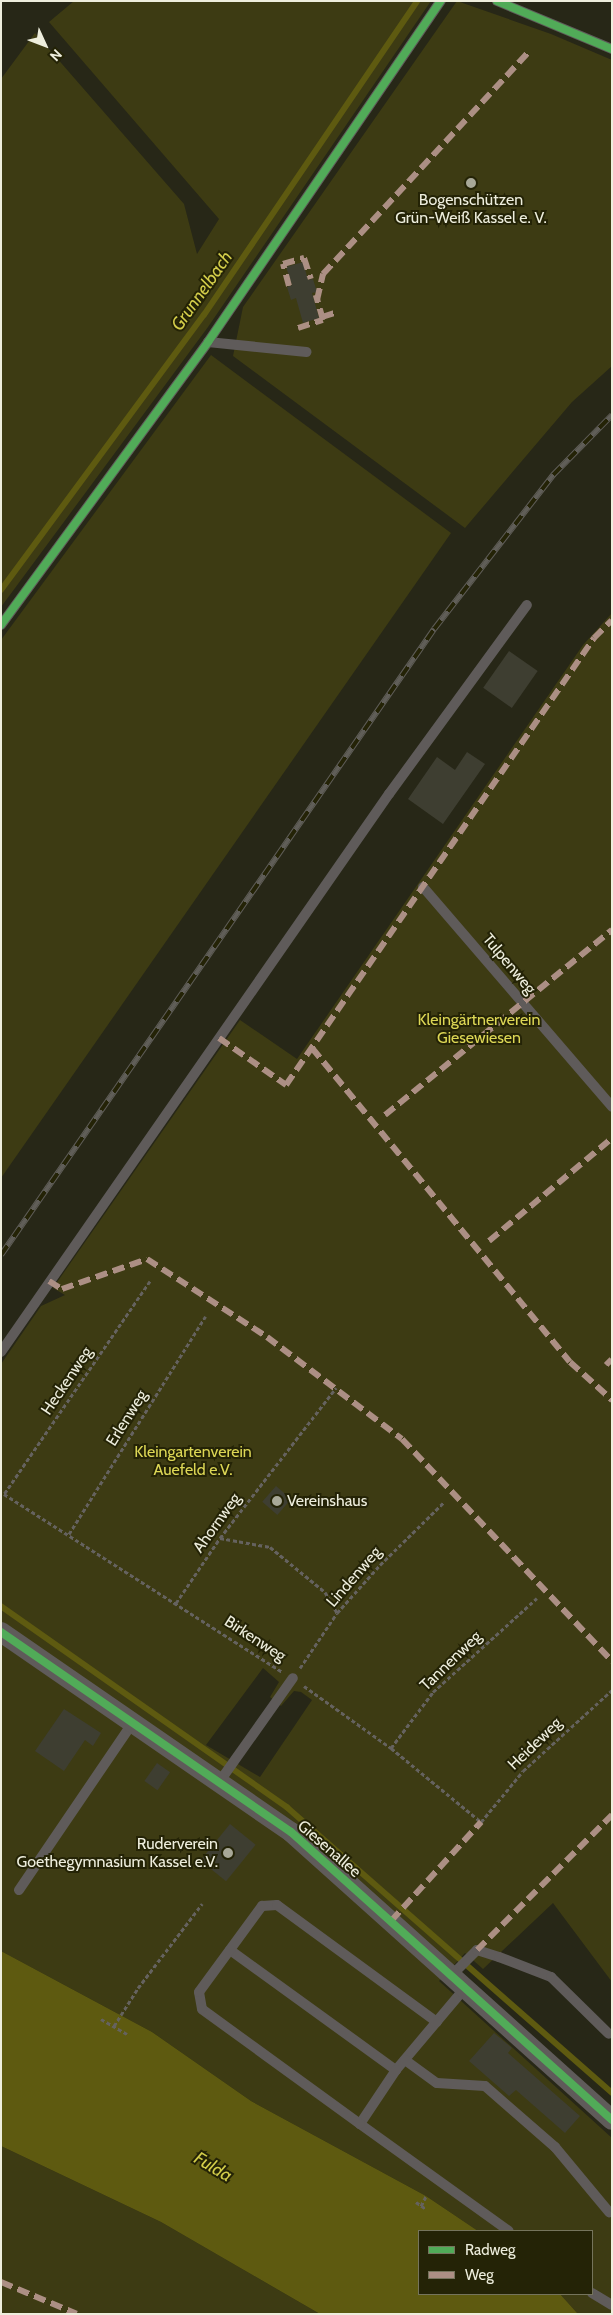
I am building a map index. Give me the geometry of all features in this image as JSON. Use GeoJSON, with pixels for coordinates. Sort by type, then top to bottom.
{"type":"FeatureCollection","features":[{"type":"Feature","properties":{"kind":"street","name":"Giesenallee"},"geometry":{"type":"LineString","coordinates":[[1,1632],[133,1722],[223,1776],[459,1977],[612,2120]]}},
{"type":"Feature","properties":{"kind":"lane"},"geometry":{"type":"LineString","coordinates":[[1,625],[208,342],[441,1]]}},
{"type":"Feature","properties":{"kind":"lane"},"geometry":{"type":"LineString","coordinates":[[497,1],[612,49]]}},
{"type":"Feature","properties":{"kind":"lane"},"geometry":{"type":"LineString","coordinates":[[208,342],[306,352]]}},
{"type":"Feature","properties":{"kind":"lane"},"geometry":{"type":"LineString","coordinates":[[1,1352],[389,794],[527,605]]}},
{"type":"Feature","properties":{"kind":"lane","name":"Tulpenweg"},"geometry":{"type":"LineString","coordinates":[[423,886],[612,1107]]}},
{"type":"Feature","properties":{"kind":"lane"},"geometry":{"type":"LineString","coordinates":[[223,1776],[293,1678]]}},
{"type":"Feature","properties":{"kind":"lane"},"geometry":{"type":"LineString","coordinates":[[20,1890],[133,1722]]}},
{"type":"Feature","properties":{"kind":"lane"},"geometry":{"type":"LineString","coordinates":[[437,2022],[277,1905],[262,1906],[199,1992],[202,2009],[508,2230]]}},
{"type":"Feature","properties":{"kind":"lane"},"geometry":{"type":"LineString","coordinates":[[230,1950],[396,2070]]}},
{"type":"Feature","properties":{"kind":"lane"},"geometry":{"type":"LineString","coordinates":[[360,2124],[396,2070],[437,2022],[469,1957],[477,1950],[551,1977],[609,2034]]}},
{"type":"Feature","properties":{"kind":"lane"},"geometry":{"type":"LineString","coordinates":[[405,2060],[438,2083],[485,2086],[555,2147],[609,2212]]}},
{"type":"Feature","properties":{"kind":"lane"},"geometry":{"type":"LineString","coordinates":[[593,2294],[612,2305]]}},
{"type":"Feature","properties":{"kind":"path"},"geometry":{"type":"LineString","coordinates":[[220,1538],[270,1547],[325,1592],[337,1613]]}},
{"type":"Feature","properties":{"kind":"path"},"geometry":{"type":"LineString","coordinates":[[114,2026],[138,1988],[202,1904]]}},
{"type":"Feature","properties":{"kind":"path"},"geometry":{"type":"LineString","coordinates":[[101,2019],[127,2034]]}},
{"type":"Feature","properties":{"kind":"path"},"geometry":{"type":"LineString","coordinates":[[421,2206],[426,2196]]}},
{"type":"Feature","properties":{"kind":"path"},"geometry":{"type":"LineString","coordinates":[[416,2202],[426,2209]]}},
{"type":"Feature","properties":{"kind":"green space"},"geometry":{"type":"Polygon","coordinates":[[[74,1],[431,1],[208,327],[1,607],[1,79],[35,33],[184,204],[197,254],[219,219],[49,22],[74,1]]]}},
{"type":"Feature","properties":{"kind":"green space","name":"Bogenschützen Grün-Weiß Kassel e. V."},"geometry":{"type":"Polygon","coordinates":[[[457,1],[551,34],[612,60],[612,366],[572,402],[465,528],[233,356],[243,307],[457,1]]]}},
{"type":"Feature","properties":{"kind":"green space"},"geometry":{"type":"Polygon","coordinates":[[[211,355],[451,533],[1,1178],[1,640],[211,355]]]}},
{"type":"Feature","properties":{"kind":"green space"},"geometry":{"type":"Polygon","coordinates":[[[612,613],[612,1982],[553,1903],[483,1969],[465,1953],[439,1981],[612,2138],[612,2314],[578,2314],[561,2295],[593,2295],[593,2230],[477,2230],[426,2196],[251,2101],[152,2032],[1,1951],[1,1364],[41,1306],[65,1295],[53,1288],[240,1020],[297,1059],[583,645],[612,613]],[[263,1668],[206,1745],[260,1777],[312,1700],[301,1692],[294,1691],[281,1706],[270,1697],[279,1682],[263,1668]]]}},
{"type":"Feature","properties":{"kind":"green space"},"geometry":{"type":"Polygon","coordinates":[[[1,2146],[161,2222],[320,2314],[1,2314],[1,2146]]]}},
{"type":"Feature","properties":{"kind":"water","name":"Fulda"},"geometry":{"type":"Polygon","coordinates":[[[1,1951],[152,2032],[251,2101],[426,2196],[477,2230],[418,2230],[418,2295],[561,2295],[578,2314],[320,2314],[161,2222],[1,2146],[1,1951]]]}},
{"type":"Feature","properties":{"kind":"building"},"geometry":{"type":"Polygon","coordinates":[[[303,262],[308,280],[313,279],[317,292],[312,293],[319,318],[303,323],[296,298],[291,300],[287,287],[292,285],[286,267],[303,262]]]}},
{"type":"Feature","properties":{"kind":"building"},"geometry":{"type":"Polygon","coordinates":[[[509,651],[538,671],[512,708],[483,688],[509,651]]]}},
{"type":"Feature","properties":{"kind":"building"},"geometry":{"type":"Polygon","coordinates":[[[467,752],[485,764],[443,824],[408,799],[437,757],[455,770],[467,752]]]}},
{"type":"Feature","properties":{"kind":"building","name":"Vereinshaus"},"geometry":{"type":"Polygon","coordinates":[[[276,1486],[291,1499],[277,1515],[262,1502],[276,1486]]]}},
{"type":"Feature","properties":{"kind":"building"},"geometry":{"type":"Polygon","coordinates":[[[64,1709],[101,1733],[93,1746],[85,1740],[64,1771],[35,1751],[64,1709]]]}},
{"type":"Feature","properties":{"kind":"building"},"geometry":{"type":"Polygon","coordinates":[[[157,1763],[170,1772],[157,1790],[144,1781],[157,1763]]]}},
{"type":"Feature","properties":{"kind":"building","name":"Ruderverein Goethegymnasium Kassel e.V."},"geometry":{"type":"Polygon","coordinates":[[[230,1824],[256,1845],[226,1881],[200,1861],[230,1824]]]}},
{"type":"Feature","properties":{"kind":"building"},"geometry":{"type":"Polygon","coordinates":[[[494,2033],[512,2048],[508,2053],[580,2116],[565,2133],[516,2090],[509,2096],[469,2061],[494,2033]]]}},
{"type":"Feature","properties":{"kind":"waterway","name":"Grunnelbach"},"geometry":{"type":"LineString","coordinates":[[1,590],[204,315],[417,1]]}},
{"type":"Feature","properties":{"kind":"waterway"},"geometry":{"type":"LineString","coordinates":[[1,1606],[287,1807],[612,2093]]}},
{"type":"Feature","properties":{"kind":"railway"},"geometry":{"type":"LineString","coordinates":[[1,1255],[434,629],[553,475],[612,415]]}},
{"type":"Feature","properties":{"kind":"marked path"},"geometry":{"type":"LineString","coordinates":[[317,300],[323,274],[528,53]]}},
{"type":"Feature","properties":{"kind":"marked path"},"geometry":{"type":"LineString","coordinates":[[289,286],[283,264],[304,258],[311,279]]}},
{"type":"Feature","properties":{"kind":"marked path"},"geometry":{"type":"LineString","coordinates":[[298,328],[323,320],[316,295]]}},
{"type":"Feature","properties":{"kind":"marked path"},"geometry":{"type":"LineString","coordinates":[[322,317],[337,312]]}},
{"type":"Feature","properties":{"kind":"marked path"},"geometry":{"type":"LineString","coordinates":[[219,1038],[286,1085],[594,638],[612,620]]}},
{"type":"Feature","properties":{"kind":"marked path"},"geometry":{"type":"LineString","coordinates":[[385,1115],[612,930]]}},
{"type":"Feature","properties":{"kind":"marked path"},"geometry":{"type":"LineString","coordinates":[[312,1048],[570,1362],[612,1400]]}},
{"type":"Feature","properties":{"kind":"marked path"},"geometry":{"type":"LineString","coordinates":[[489,1241],[612,1138]]}},
{"type":"Feature","properties":{"kind":"marked path"},"geometry":{"type":"LineString","coordinates":[[49,1281],[62,1289],[147,1259],[267,1337],[402,1439],[612,1661]]}},
{"type":"Feature","properties":{"kind":"marked path"},"geometry":{"type":"LineString","coordinates":[[606,1365],[612,1359]]}},
{"type":"Feature","properties":{"kind":"marked path"},"geometry":{"type":"LineString","coordinates":[[477,1950],[612,1815]]}},
{"type":"Feature","properties":{"kind":"marked path"},"geometry":{"type":"LineString","coordinates":[[391,1921],[481,1822]]}},
{"type":"Feature","properties":{"kind":"marked path"},"geometry":{"type":"LineString","coordinates":[[1,2282],[77,2314]]}},
{"type":"Feature","properties":{"kind":"cycle path"},"geometry":{"type":"LineString","coordinates":[[1,625],[208,342],[441,1]]}},
{"type":"Feature","properties":{"kind":"cycle path"},"geometry":{"type":"LineString","coordinates":[[497,1],[612,49]]}},
{"type":"Feature","properties":{"kind":"cycle path"},"geometry":{"type":"LineString","coordinates":[[1,1632],[291,1832],[612,2120]]}},
{"type":"Feature","properties":{"kind":"place","name":"Bogenschützen Grün-Weiß Kassel e. V."},"geometry":{"type":"Point","coordinates":[471,183]}},
{"type":"Feature","properties":{"kind":"place","name":"Vereinshaus"},"geometry":{"type":"Point","coordinates":[277,1501]}},
{"type":"Feature","properties":{"kind":"place","name":"Ruderverein Goethegymnasium Kassel e.V."},"geometry":{"type":"Point","coordinates":[228,1853]}},
{"type":"Feature","properties":{"kind":"park label","name":"Kleingärtnerverein Giesewiesen"},"geometry":{"type":"Point","coordinates":[479,1029]}},
{"type":"Feature","properties":{"kind":"park label","name":"Kleingartenverein Auefeld e.V."},"geometry":{"type":"Point","coordinates":[193,1461]}}]}
